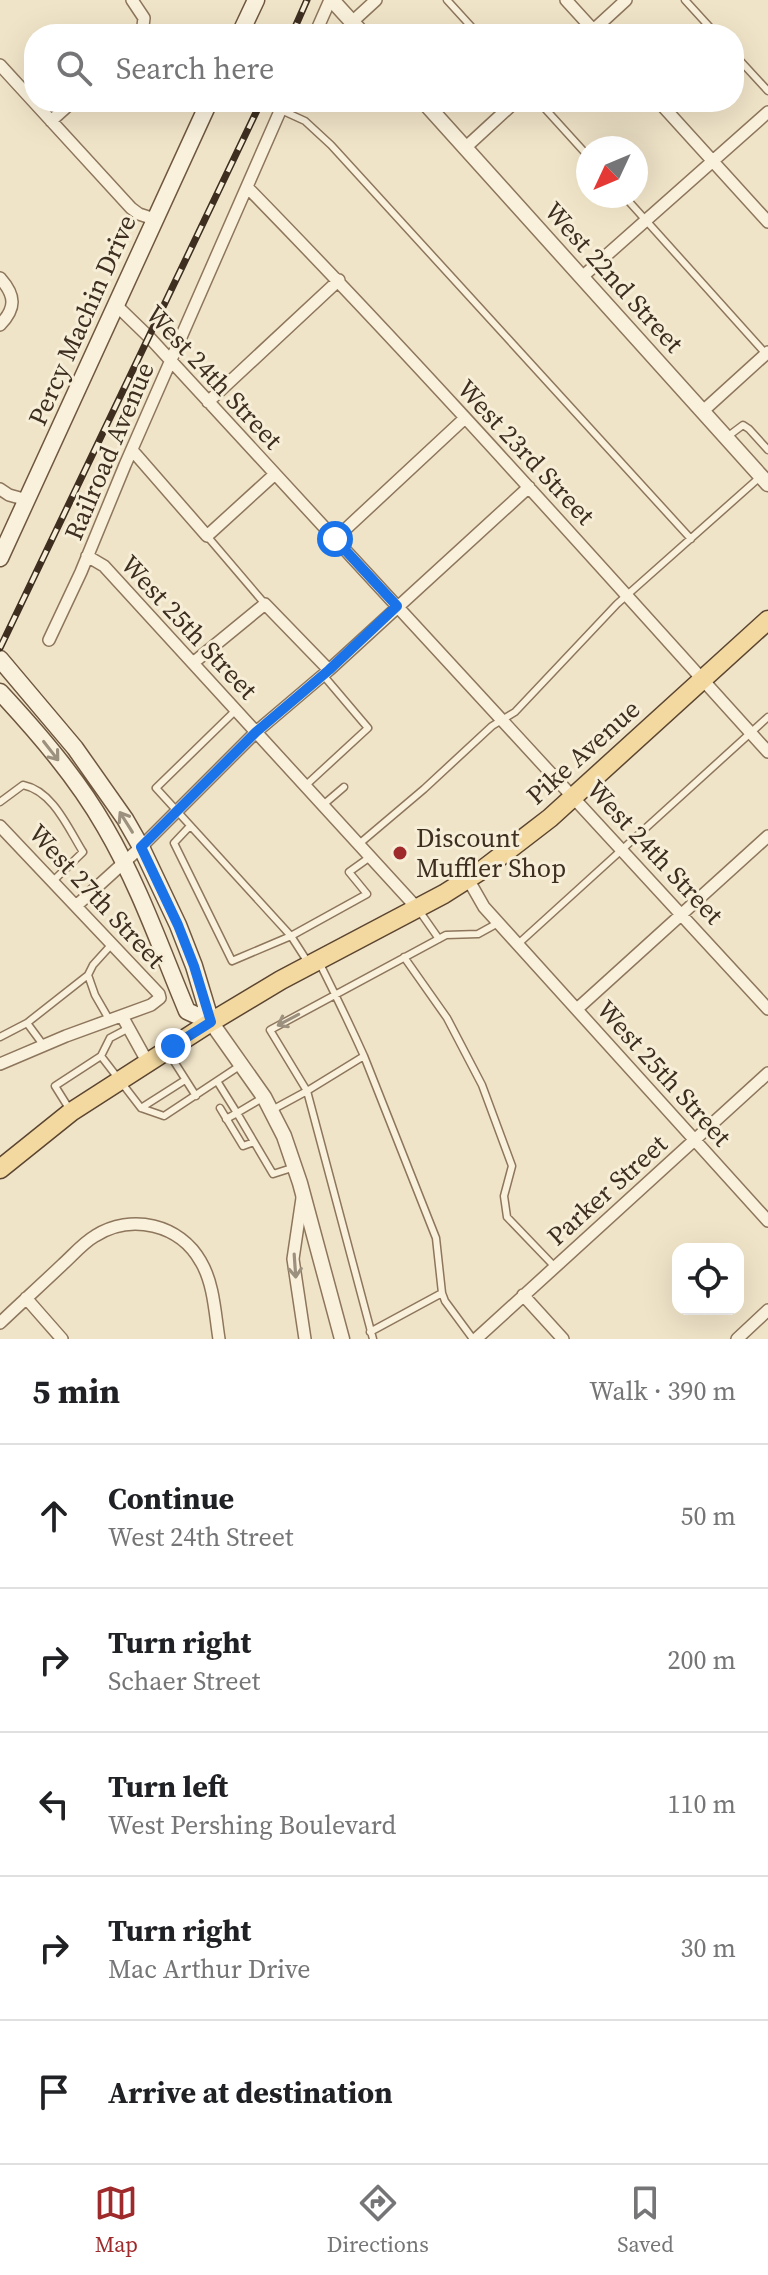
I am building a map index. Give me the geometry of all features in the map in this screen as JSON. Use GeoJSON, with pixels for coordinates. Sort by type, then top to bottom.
{"type":"FeatureCollection","features":[{"type":"Feature","properties":{"kind":"main road"},"geometry":{"type":"LineString","coordinates":[[245,24],[256,0]]}},
{"type":"Feature","properties":{"kind":"main road","name":"Percy Machin Drive"},"geometry":{"type":"LineString","coordinates":[[0,558],[4,537],[27,500],[204,112]]}},
{"type":"Feature","properties":{"kind":"main road","name":"Pike Avenue"},"geometry":{"type":"LineString","coordinates":[[0,1169],[71,1112],[166,1050],[314,963],[468,879],[518,844],[768,620]]}},
{"type":"Feature","properties":{"kind":"main road"},"geometry":{"type":"LineString","coordinates":[[0,659],[75,748],[125,819],[178,925],[211,1022]]}},
{"type":"Feature","properties":{"kind":"main road"},"geometry":{"type":"LineString","coordinates":[[0,692],[50,749],[105,826],[150,917],[187,1011],[211,1022]]}},
{"type":"Feature","properties":{"kind":"street"},"geometry":{"type":"LineString","coordinates":[[132,0],[144,18],[143,24]]}},
{"type":"Feature","properties":{"kind":"street"},"geometry":{"type":"LineString","coordinates":[[320,24],[331,0],[352,22],[376,0]]}},
{"type":"Feature","properties":{"kind":"street"},"geometry":{"type":"LineString","coordinates":[[566,0],[586,24]]}},
{"type":"Feature","properties":{"kind":"street"},"geometry":{"type":"LineString","coordinates":[[602,24],[626,0]]}},
{"type":"Feature","properties":{"kind":"street"},"geometry":{"type":"LineString","coordinates":[[0,65],[24,91]]}},
{"type":"Feature","properties":{"kind":"street"},"geometry":{"type":"LineString","coordinates":[[43,112],[131,208],[154,219]]}},
{"type":"Feature","properties":{"kind":"street"},"geometry":{"type":"LineString","coordinates":[[51,121],[61,112]]}},
{"type":"Feature","properties":{"kind":"street","name":"Railroad Avenue"},"geometry":{"type":"LineString","coordinates":[[49,640],[280,112]]}},
{"type":"Feature","properties":{"kind":"street","name":"West 22nd Street"},"geometry":{"type":"LineString","coordinates":[[433,112],[765,480]]}},
{"type":"Feature","properties":{"kind":"street"},"geometry":{"type":"LineString","coordinates":[[465,148],[504,112]]}},
{"type":"Feature","properties":{"kind":"street"},"geometry":{"type":"LineString","coordinates":[[668,112],[768,222]]}},
{"type":"Feature","properties":{"kind":"street"},"geometry":{"type":"LineString","coordinates":[[582,277],[768,112]]}},
{"type":"Feature","properties":{"kind":"street","name":"West 23rd Street"},"geometry":{"type":"LineString","coordinates":[[247,187],[339,280],[768,752]]}},
{"type":"Feature","properties":{"kind":"street"},"geometry":{"type":"LineString","coordinates":[[0,278],[13,304],[10,315],[0,325]]}},
{"type":"Feature","properties":{"kind":"street"},"geometry":{"type":"LineString","coordinates":[[208,402],[339,280]]}},
{"type":"Feature","properties":{"kind":"street","name":"West 24th Street"},"geometry":{"type":"LineString","coordinates":[[116,305],[171,360],[768,1009]]}},
{"type":"Feature","properties":{"kind":"street"},"geometry":{"type":"LineString","coordinates":[[703,411],[767,353]]}},
{"type":"Feature","properties":{"kind":"street"},"geometry":{"type":"LineString","coordinates":[[335,539],[465,418]]}},
{"type":"Feature","properties":{"kind":"street"},"geometry":{"type":"LineString","coordinates":[[132,450],[207,536],[275,474]]}},
{"type":"Feature","properties":{"kind":"street"},"geometry":{"type":"LineString","coordinates":[[76,906],[141,847],[256,732],[529,487]]}},
{"type":"Feature","properties":{"kind":"street"},"geometry":{"type":"LineString","coordinates":[[0,489],[27,500]]}},
{"type":"Feature","properties":{"kind":"street","name":"West 25th Street"},"geometry":{"type":"LineString","coordinates":[[87,556],[104,566],[417,908]]}},
{"type":"Feature","properties":{"kind":"street"},"geometry":{"type":"LineString","coordinates":[[193,663],[265,604],[326,672]]}},
{"type":"Feature","properties":{"kind":"street","name":"West 27th Street"},"geometry":{"type":"LineString","coordinates":[[0,826],[159,994],[160,998],[151,1005],[122,1016]]}},
{"type":"Feature","properties":{"kind":"street"},"geometry":{"type":"LineString","coordinates":[[577,1009],[768,836]]}},
{"type":"Feature","properties":{"kind":"street","name":"West 25th Street"},"geometry":{"type":"LineString","coordinates":[[468,879],[484,907],[498,923],[768,1221]]}},
{"type":"Feature","properties":{"kind":"street"},"geometry":{"type":"LineString","coordinates":[[0,1064],[122,1016],[148,1063]]}},
{"type":"Feature","properties":{"kind":"street"},"geometry":{"type":"LineString","coordinates":[[211,1022],[268,1104],[284,1136],[342,1339]]}},
{"type":"Feature","properties":{"kind":"street","name":"Parker Street"},"geometry":{"type":"LineString","coordinates":[[474,1339],[768,1073]]}},
{"type":"Feature","properties":{"kind":"street"},"geometry":{"type":"LineString","coordinates":[[302,1194],[293,1259],[305,1339]]}},
{"type":"Feature","properties":{"kind":"street"},"geometry":{"type":"LineString","coordinates":[[0,1323],[95,1236],[130,1224],[154,1226],[170,1232],[187,1244],[201,1260],[212,1295],[219,1339]]}},
{"type":"Feature","properties":{"kind":"street"},"geometry":{"type":"LineString","coordinates":[[523,1295],[563,1339]]}},
{"type":"Feature","properties":{"kind":"street"},"geometry":{"type":"LineString","coordinates":[[26,1298],[62,1339]]}},
{"type":"Feature","properties":{"kind":"street"},"geometry":{"type":"LineString","coordinates":[[737,1339],[768,1310]]}},
{"type":"Feature","properties":{"kind":"lane"},"geometry":{"type":"LineString","coordinates":[[447,0],[469,24]]}},
{"type":"Feature","properties":{"kind":"lane"},"geometry":{"type":"LineString","coordinates":[[685,0],[707,24]]}},
{"type":"Feature","properties":{"kind":"lane"},"geometry":{"type":"LineString","coordinates":[[744,65],[768,91]]}},
{"type":"Feature","properties":{"kind":"lane"},"geometry":{"type":"LineString","coordinates":[[292,112],[331,145],[691,539]]}},
{"type":"Feature","properties":{"kind":"lane"},"geometry":{"type":"LineString","coordinates":[[548,112],[576,143]]}},
{"type":"Feature","properties":{"kind":"lane"},"geometry":{"type":"LineString","coordinates":[[635,208],[767,353]]}},
{"type":"Feature","properties":{"kind":"lane"},"geometry":{"type":"LineString","coordinates":[[726,437],[743,425],[768,450]]}},
{"type":"Feature","properties":{"kind":"lane"},"geometry":{"type":"LineString","coordinates":[[359,844],[492,726],[515,712],[627,595],[765,480]]}},
{"type":"Feature","properties":{"kind":"lane"},"geometry":{"type":"LineString","coordinates":[[207,536],[265,604]]}},
{"type":"Feature","properties":{"kind":"lane"},"geometry":{"type":"LineString","coordinates":[[305,786],[368,728],[326,672]]}},
{"type":"Feature","properties":{"kind":"lane"},"geometry":{"type":"LineString","coordinates":[[236,710],[156,788],[291,936],[335,995],[364,1056],[436,1238],[445,1301],[474,1339]]}},
{"type":"Feature","properties":{"kind":"lane"},"geometry":{"type":"LineString","coordinates":[[518,944],[768,717]]}},
{"type":"Feature","properties":{"kind":"lane"},"geometry":{"type":"LineString","coordinates":[[0,802],[23,785],[34,787],[64,821],[83,852],[53,881]]}},
{"type":"Feature","properties":{"kind":"lane"},"geometry":{"type":"LineString","coordinates":[[323,805],[344,787]]}},
{"type":"Feature","properties":{"kind":"lane"},"geometry":{"type":"LineString","coordinates":[[190,826],[174,843],[232,961],[291,936],[367,894],[349,872],[370,857]]}},
{"type":"Feature","properties":{"kind":"lane"},"geometry":{"type":"LineString","coordinates":[[417,908],[439,939]]}},
{"type":"Feature","properties":{"kind":"lane"},"geometry":{"type":"LineString","coordinates":[[442,1293],[371,1336],[307,1091],[270,1030],[446,935],[478,934],[498,923]]}},
{"type":"Feature","properties":{"kind":"lane"},"geometry":{"type":"LineString","coordinates":[[0,1037],[27,1023],[88,975],[112,944]]}},
{"type":"Feature","properties":{"kind":"lane"},"geometry":{"type":"LineString","coordinates":[[404,957],[447,1018],[482,1085],[512,1166],[504,1196],[507,1217],[555,1267]]}},
{"type":"Feature","properties":{"kind":"lane"},"geometry":{"type":"LineString","coordinates":[[88,975],[110,1021]]}},
{"type":"Feature","properties":{"kind":"lane"},"geometry":{"type":"LineString","coordinates":[[27,1023],[44,1046]]}},
{"type":"Feature","properties":{"kind":"lane"},"geometry":{"type":"LineString","coordinates":[[71,1112],[55,1086],[101,1056],[110,1038],[129,1028]]}},
{"type":"Feature","properties":{"kind":"lane"},"geometry":{"type":"LineString","coordinates":[[166,1050],[196,1096]]}},
{"type":"Feature","properties":{"kind":"lane"},"geometry":{"type":"LineString","coordinates":[[101,1056],[141,1108],[164,1116],[208,1091],[241,1065]]}},
{"type":"Feature","properties":{"kind":"lane"},"geometry":{"type":"LineString","coordinates":[[226,1119],[307,1091],[364,1056]]}},
{"type":"Feature","properties":{"kind":"lane"},"geometry":{"type":"LineString","coordinates":[[141,1108],[185,1080]]}},
{"type":"Feature","properties":{"kind":"lane"},"geometry":{"type":"LineString","coordinates":[[217,1081],[273,1174],[295,1167]]}},
{"type":"Feature","properties":{"kind":"lane"},"geometry":{"type":"LineString","coordinates":[[220,1108],[243,1146],[254,1142]]}},
{"type":"Feature","properties":{"kind":"railway"},"geometry":{"type":"LineString","coordinates":[[296,24],[307,0]]}},
{"type":"Feature","properties":{"kind":"railway"},"geometry":{"type":"LineString","coordinates":[[0,648],[256,112]]}},
{"type":"Feature","properties":{"kind":"place","name":"Discount Muffler Shop"},"geometry":{"type":"Point","coordinates":[400,853]}},
{"type":"Feature","properties":{"kind":"route"},"geometry":{"type":"LineString","coordinates":[[173,1046],[211,1022],[178,925],[141,847],[256,732],[329,670],[397,606],[335,539]]}}]}
